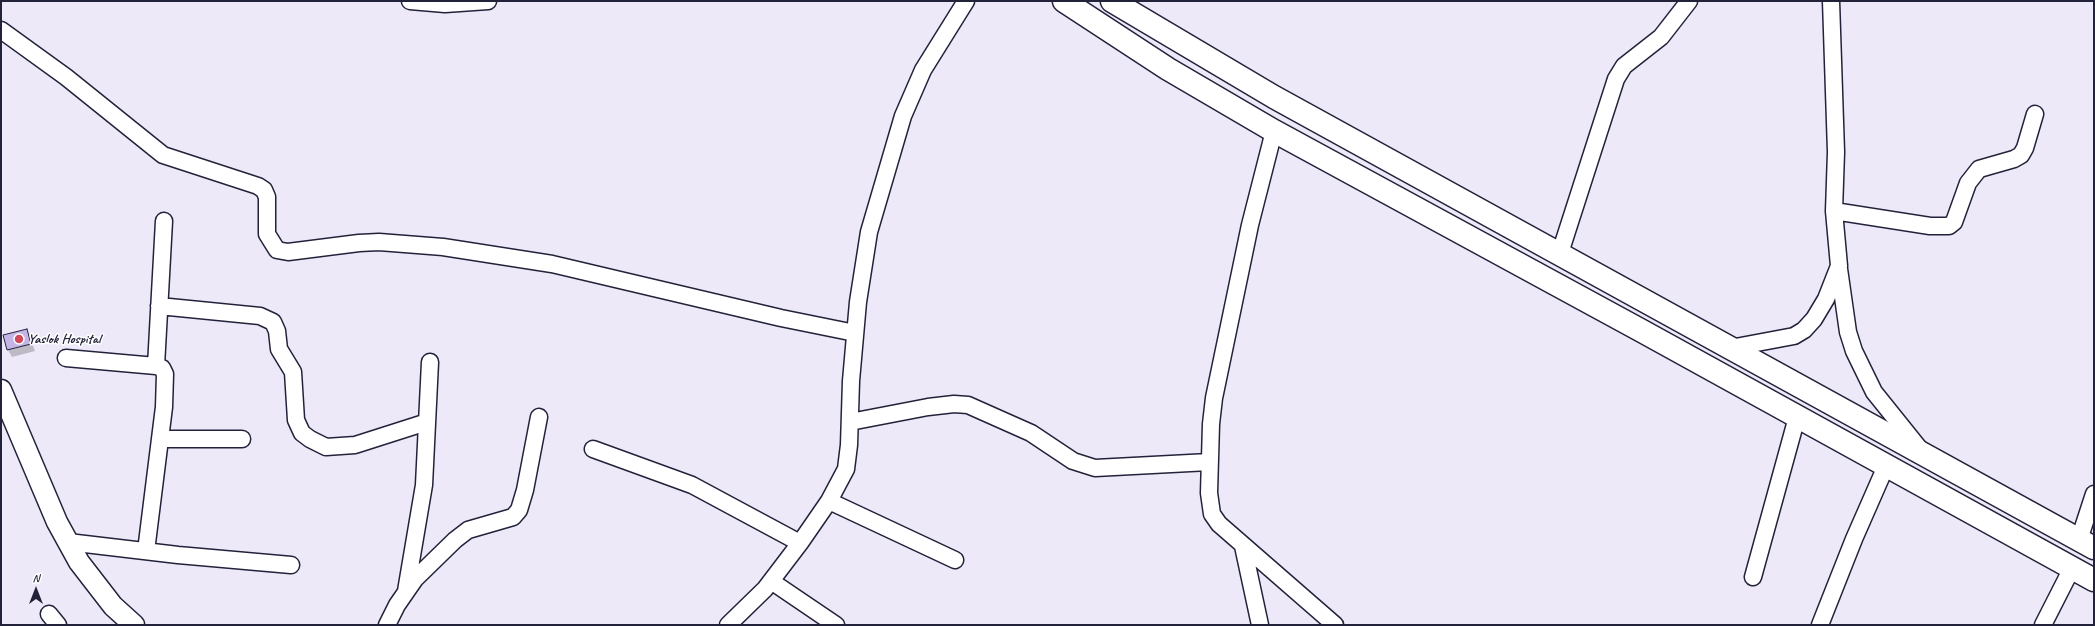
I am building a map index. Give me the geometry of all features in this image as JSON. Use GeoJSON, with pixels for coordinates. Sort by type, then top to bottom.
{"type":"FeatureCollection","features":[{"type":"Feature","properties":{"kind":"highway"},"geometry":{"type":"LineString","coordinates":[[1064,1],[1168,69],[1267,126],[2094,580]]}},
{"type":"Feature","properties":{"kind":"highway"},"geometry":{"type":"LineString","coordinates":[[1112,1],[1274,97],[1560,253],[2086,544]]}},
{"type":"Feature","properties":{"kind":"highway"},"geometry":{"type":"LineString","coordinates":[[1267,126],[1274,97]]}},
{"type":"Feature","properties":{"kind":"main road"},"geometry":{"type":"LineString","coordinates":[[1,390],[24,446],[68,542],[79,562],[113,606],[134,625]]}},
{"type":"Feature","properties":{"kind":"street"},"geometry":{"type":"LineString","coordinates":[[410,1],[444,4],[488,1]]}},
{"type":"Feature","properties":{"kind":"street"},"geometry":{"type":"LineString","coordinates":[[728,625],[771,581],[800,543],[829,500],[846,469],[858,302],[869,232],[903,116],[923,70],[966,1]]}},
{"type":"Feature","properties":{"kind":"street"},"geometry":{"type":"LineString","coordinates":[[1560,253],[1616,79],[1624,66],[1661,37],[1689,1]]}},
{"type":"Feature","properties":{"kind":"street"},"geometry":{"type":"LineString","coordinates":[[1831,1],[1836,152],[1834,211],[1839,266],[1848,332],[1854,351],[1874,392],[1926,456]]}},
{"type":"Feature","properties":{"kind":"street"},"geometry":{"type":"LineString","coordinates":[[1,30],[66,77],[163,155],[258,186],[264,190],[267,197],[267,234],[276,250],[288,252],[379,242],[443,247],[552,264],[781,318],[855,333]]}},
{"type":"Feature","properties":{"kind":"street"},"geometry":{"type":"LineString","coordinates":[[1834,211],[1930,226],[1949,226],[1954,222],[1968,183],[1979,169],[2014,159],[2021,155],[2025,148],[2035,114]]}},
{"type":"Feature","properties":{"kind":"street"},"geometry":{"type":"LineString","coordinates":[[1267,126],[1250,225],[1214,398],[1209,462],[1209,493],[1212,514],[1220,524],[1243,546],[1335,625]]}},
{"type":"Feature","properties":{"kind":"street"},"geometry":{"type":"LineString","coordinates":[[156,366],[164,221]]}},
{"type":"Feature","properties":{"kind":"street"},"geometry":{"type":"LineString","coordinates":[[1730,348],[1794,336],[1804,330],[1814,319],[1826,299],[1839,266]]}},
{"type":"Feature","properties":{"kind":"street"},"geometry":{"type":"LineString","coordinates":[[159,306],[260,316],[273,322],[277,330],[279,349],[293,372],[296,420],[302,433],[326,447],[355,445],[427,422]]}},
{"type":"Feature","properties":{"kind":"street"},"geometry":{"type":"LineString","coordinates":[[66,358],[156,366],[162,368],[165,374],[164,407],[146,551]]}},
{"type":"Feature","properties":{"kind":"street"},"geometry":{"type":"LineString","coordinates":[[406,592],[424,485],[430,362]]}},
{"type":"Feature","properties":{"kind":"street"},"geometry":{"type":"LineString","coordinates":[[850,422],[928,407],[954,404],[968,405],[1031,433],[1073,462],[1095,468],[1209,462]]}},
{"type":"Feature","properties":{"kind":"street"},"geometry":{"type":"LineString","coordinates":[[387,625],[415,579],[455,540],[468,530],[513,517],[519,510],[539,417]]}},
{"type":"Feature","properties":{"kind":"street"},"geometry":{"type":"LineString","coordinates":[[1752,577],[1797,417]]}},
{"type":"Feature","properties":{"kind":"street"},"geometry":{"type":"LineString","coordinates":[[160,439],[242,439]]}},
{"type":"Feature","properties":{"kind":"street"},"geometry":{"type":"LineString","coordinates":[[592,449],[692,486],[800,543]]}},
{"type":"Feature","properties":{"kind":"street"},"geometry":{"type":"LineString","coordinates":[[1820,625],[1854,539],[1886,466]]}},
{"type":"Feature","properties":{"kind":"street"},"geometry":{"type":"LineString","coordinates":[[2086,544],[2094,494]]}},
{"type":"Feature","properties":{"kind":"street"},"geometry":{"type":"LineString","coordinates":[[829,500],[955,560]]}},
{"type":"Feature","properties":{"kind":"street"},"geometry":{"type":"LineString","coordinates":[[68,542],[291,565]]}},
{"type":"Feature","properties":{"kind":"street"},"geometry":{"type":"LineString","coordinates":[[1243,546],[1260,625]]}},
{"type":"Feature","properties":{"kind":"street"},"geometry":{"type":"LineString","coordinates":[[2043,625],[2072,568]]}},
{"type":"Feature","properties":{"kind":"street"},"geometry":{"type":"LineString","coordinates":[[771,581],[836,625]]}},
{"type":"Feature","properties":{"kind":"building"},"geometry":{"type":"Polygon","coordinates":[[[27,329],[31,344],[7,350],[3,335],[27,329]]]}},
{"type":"Feature","properties":{"kind":"place","name":"Yaslok Hospital"},"geometry":{"type":"Point","coordinates":[19,339]}}]}
